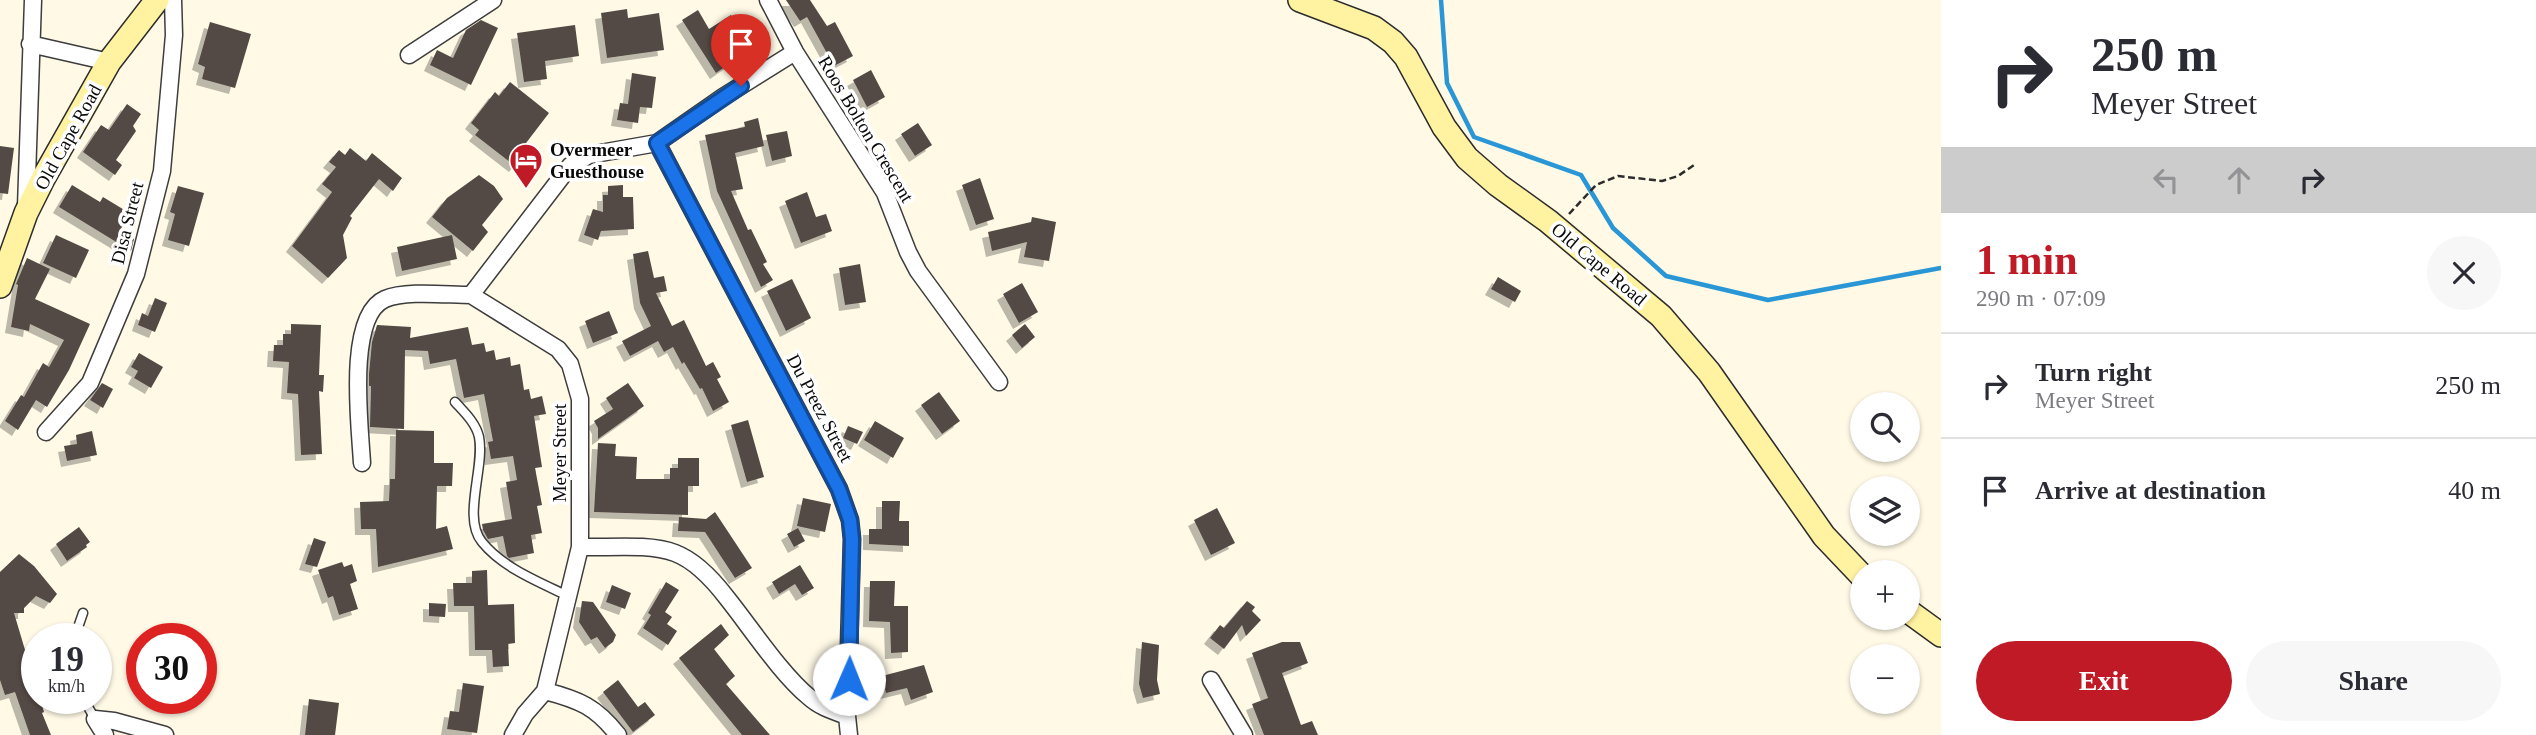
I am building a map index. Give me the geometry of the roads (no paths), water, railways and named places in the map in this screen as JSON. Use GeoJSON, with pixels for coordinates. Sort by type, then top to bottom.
{"type":"FeatureCollection","features":[{"type":"Feature","properties":{"kind":"street"},"geometry":{"type":"LineString","coordinates":[[26,213],[33,0]]}},
{"type":"Feature","properties":{"kind":"street","name":"Old Cape Road"},"geometry":{"type":"LineString","coordinates":[[0,285],[26,213],[109,62],[157,0]]}},
{"type":"Feature","properties":{"kind":"street","name":"Disa Street"},"geometry":{"type":"LineString","coordinates":[[46,432],[90,383],[136,274],[162,171],[174,34],[173,0]]}},
{"type":"Feature","properties":{"kind":"street"},"geometry":{"type":"LineString","coordinates":[[409,55],[493,0]]}},
{"type":"Feature","properties":{"kind":"street","name":"Roos Bolton Crescent"},"geometry":{"type":"LineString","coordinates":[[768,0],[795,52],[885,193],[918,271],[999,382]]}},
{"type":"Feature","properties":{"kind":"street","name":"Old Cape Road"},"geometry":{"type":"LineString","coordinates":[[1300,0],[1374,28],[1393,42],[1406,57],[1444,127],[1467,158],[1497,185],[1548,221],[1661,316],[1709,372],[1824,536],[1850,563]]}},
{"type":"Feature","properties":{"kind":"street"},"geometry":{"type":"LineString","coordinates":[[30,44],[109,62]]}},
{"type":"Feature","properties":{"kind":"street"},"geometry":{"type":"LineString","coordinates":[[362,463],[359,357],[362,334],[370,312],[377,303],[400,295],[471,295],[569,166],[589,155],[657,143],[795,52]]}},
{"type":"Feature","properties":{"kind":"street","name":"Du Preez Street"},"geometry":{"type":"LineString","coordinates":[[657,143],[839,489],[850,520],[849,735]]}},
{"type":"Feature","properties":{"kind":"street","name":"Meyer Street"},"geometry":{"type":"LineString","coordinates":[[471,295],[558,349],[576,377],[580,399],[580,547],[545,691],[525,714],[513,735]]}},
{"type":"Feature","properties":{"kind":"street"},"geometry":{"type":"LineString","coordinates":[[580,547],[656,549],[676,553],[693,563],[715,583],[809,698],[826,709],[847,716]]}},
{"type":"Feature","properties":{"kind":"street"},"geometry":{"type":"LineString","coordinates":[[1920,620],[1941,635]]}},
{"type":"Feature","properties":{"kind":"street"},"geometry":{"type":"LineString","coordinates":[[1211,680],[1244,735]]}},
{"type":"Feature","properties":{"kind":"street"},"geometry":{"type":"LineString","coordinates":[[545,691],[571,698],[589,707],[604,717],[618,735]]}},
{"type":"Feature","properties":{"kind":"street"},"geometry":{"type":"LineString","coordinates":[[95,719],[105,735]]}},
{"type":"Feature","properties":{"kind":"street"},"geometry":{"type":"LineString","coordinates":[[95,719],[114,721],[165,735]]}},
{"type":"Feature","properties":{"kind":"lane"},"geometry":{"type":"LineString","coordinates":[[455,402],[473,422],[479,435],[474,520],[477,534],[492,551],[524,575],[568,596]]}},
{"type":"Feature","properties":{"kind":"lane"},"geometry":{"type":"LineString","coordinates":[[80,623],[83,613]]}},
{"type":"Feature","properties":{"kind":"lane"},"geometry":{"type":"LineString","coordinates":[[92,714],[95,719]]}},
{"type":"Feature","properties":{"kind":"waterway"},"geometry":{"type":"LineString","coordinates":[[1441,0],[1447,83],[1474,137],[1581,175],[1613,228],[1666,276],[1768,300],[1941,268]]}},
{"type":"Feature","properties":{"kind":"place","name":"Overmeer Guesthouse"},"geometry":{"type":"Point","coordinates":[526,190]}}]}
